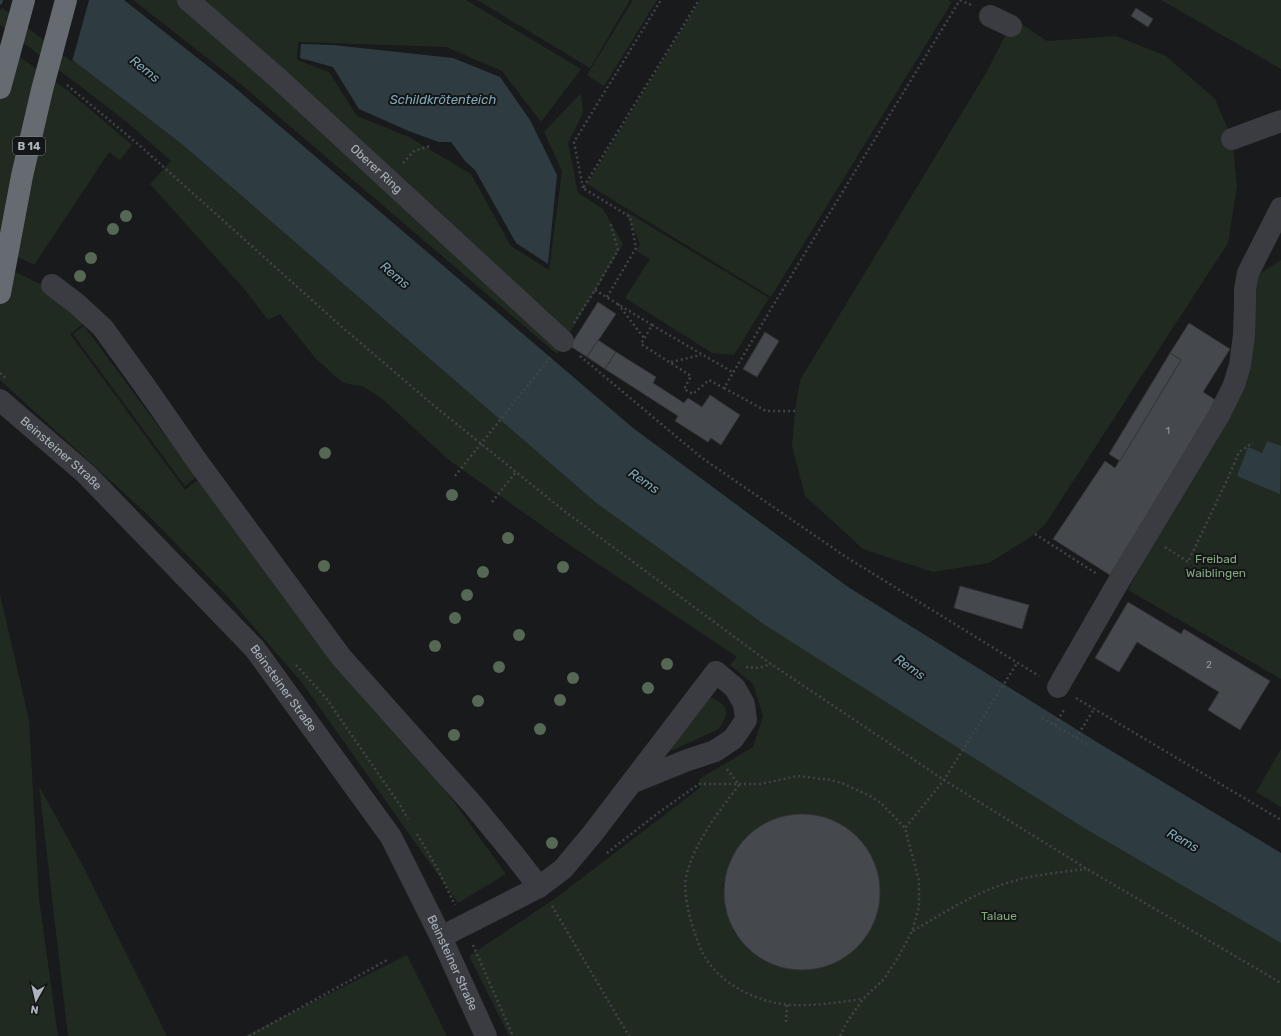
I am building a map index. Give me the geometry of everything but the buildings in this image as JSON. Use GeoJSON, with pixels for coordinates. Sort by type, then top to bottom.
{"type":"FeatureCollection","features":[{"type":"Feature","properties":{"kind":"highway"},"geometry":{"type":"LineString","coordinates":[[0,88],[24,0]]}},
{"type":"Feature","properties":{"kind":"highway","name":"B 14"},"geometry":{"type":"LineString","coordinates":[[0,293],[24,168],[42,90],[66,0]]}},
{"type":"Feature","properties":{"kind":"street","name":"Oberer Ring"},"geometry":{"type":"LineString","coordinates":[[188,0],[279,79],[563,341]]}},
{"type":"Feature","properties":{"kind":"street"},"geometry":{"type":"LineString","coordinates":[[990,16],[1011,26]]}},
{"type":"Feature","properties":{"kind":"street"},"geometry":{"type":"LineString","coordinates":[[1232,139],[1281,121]]}},
{"type":"Feature","properties":{"kind":"street"},"geometry":{"type":"LineString","coordinates":[[1058,687],[1116,586],[1219,415],[1234,385],[1240,365],[1244,327],[1244,289],[1248,273],[1281,208]]}},
{"type":"Feature","properties":{"kind":"street"},"geometry":{"type":"LineString","coordinates":[[52,285],[77,304],[103,328],[341,657],[474,806],[539,887]]}},
{"type":"Feature","properties":{"kind":"street","name":"Beinsteiner Straße"},"geometry":{"type":"LineString","coordinates":[[0,400],[86,474],[255,649],[391,837],[441,937],[486,1036]]}},
{"type":"Feature","properties":{"kind":"street"},"geometry":{"type":"LineString","coordinates":[[441,937],[539,887],[563,869],[593,833],[631,783],[716,672],[735,688],[744,704],[746,720],[733,739],[715,751],[685,760],[631,783]]}},
{"type":"Feature","properties":{"kind":"path"},"geometry":{"type":"LineString","coordinates":[[607,297],[636,248],[630,217],[583,188],[574,142],[661,0]]}},
{"type":"Feature","properties":{"kind":"path"},"geometry":{"type":"LineString","coordinates":[[583,188],[699,0]]}},
{"type":"Feature","properties":{"kind":"path"},"geometry":{"type":"LineString","coordinates":[[724,388],[960,0]]}},
{"type":"Feature","properties":{"kind":"path"},"geometry":{"type":"LineString","coordinates":[[62,82],[139,145],[342,327],[432,404],[576,519],[771,664],[944,780],[1087,869],[1281,983]]}},
{"type":"Feature","properties":{"kind":"path"},"geometry":{"type":"LineString","coordinates":[[414,151],[430,146]]}},
{"type":"Feature","properties":{"kind":"path"},"geometry":{"type":"LineString","coordinates":[[456,476],[563,341],[595,290],[618,250],[610,222]]}},
{"type":"Feature","properties":{"kind":"path"},"geometry":{"type":"LineString","coordinates":[[595,290],[734,373]]}},
{"type":"Feature","properties":{"kind":"path"},"geometry":{"type":"LineString","coordinates":[[616,302],[644,338]]}},
{"type":"Feature","properties":{"kind":"path"},"geometry":{"type":"LineString","coordinates":[[652,325],[641,344],[691,376],[684,389],[693,394],[709,380],[766,411],[795,411]]}},
{"type":"Feature","properties":{"kind":"path"},"geometry":{"type":"LineString","coordinates":[[563,341],[702,458],[846,558],[1017,663],[944,780],[905,828]]}},
{"type":"Feature","properties":{"kind":"path"},"geometry":{"type":"LineString","coordinates":[[671,362],[702,354]]}},
{"type":"Feature","properties":{"kind":"path"},"geometry":{"type":"LineString","coordinates":[[1161,545],[1188,562],[1228,478],[1238,452],[1253,443]]}},
{"type":"Feature","properties":{"kind":"path"},"geometry":{"type":"LineString","coordinates":[[492,502],[516,472]]}},
{"type":"Feature","properties":{"kind":"path"},"geometry":{"type":"LineString","coordinates":[[1035,534],[1116,586]]}},
{"type":"Feature","properties":{"kind":"path"},"geometry":{"type":"LineString","coordinates":[[740,663],[746,667],[759,668],[771,664]]}},
{"type":"Feature","properties":{"kind":"path"},"geometry":{"type":"LineString","coordinates":[[1058,687],[1281,820]]}},
{"type":"Feature","properties":{"kind":"path"},"geometry":{"type":"LineString","coordinates":[[1076,738],[1094,708]]}},
{"type":"Feature","properties":{"kind":"path"},"geometry":{"type":"LineString","coordinates":[[1042,718],[1088,745]]}},
{"type":"Feature","properties":{"kind":"path"},"geometry":{"type":"LineString","coordinates":[[602,858],[658,813],[699,784],[760,784],[798,776],[838,782],[856,789],[882,803],[905,828],[920,881],[919,907],[912,932],[899,956],[884,979],[863,999],[847,1022],[840,1036]]}},
{"type":"Feature","properties":{"kind":"path"},"geometry":{"type":"LineString","coordinates":[[739,785],[708,827],[691,859],[686,875],[686,899],[690,921],[708,962],[720,976],[740,989],[773,1002],[815,1005],[863,999]]}},
{"type":"Feature","properties":{"kind":"path"},"geometry":{"type":"LineString","coordinates":[[912,932],[959,904],[1014,880],[1087,869]]}},
{"type":"Feature","properties":{"kind":"path"},"geometry":{"type":"LineString","coordinates":[[539,887],[550,900],[563,925],[629,1036]]}},
{"type":"Feature","properties":{"kind":"path"},"geometry":{"type":"LineString","coordinates":[[249,1036],[389,960]]}},
{"type":"Feature","properties":{"kind":"path"},"geometry":{"type":"LineString","coordinates":[[786,1022],[787,1004]]}},
{"type":"Feature","properties":{"kind":"green space"},"geometry":{"type":"Polygon","coordinates":[[[133,0],[466,0],[581,69],[541,122],[502,71],[446,47],[298,42],[297,60],[329,72],[357,116],[409,137],[471,174],[511,246],[549,270],[562,171],[544,132],[581,93],[583,113],[568,143],[578,193],[603,209],[623,244],[557,354],[243,86],[133,0]]]}},
{"type":"Feature","properties":{"kind":"green space"},"geometry":{"type":"Polygon","coordinates":[[[477,0],[630,0],[590,68],[477,0]]]}},
{"type":"Feature","properties":{"kind":"green space"},"geometry":{"type":"Polygon","coordinates":[[[633,0],[657,0],[604,86],[587,75],[633,0]]]}},
{"type":"Feature","properties":{"kind":"green space"},"geometry":{"type":"Polygon","coordinates":[[[700,0],[948,0],[952,2],[771,297],[587,184],[700,0]]]}},
{"type":"Feature","properties":{"kind":"green space"},"geometry":{"type":"Polygon","coordinates":[[[1161,0],[1281,0],[1281,69],[1161,0]]]}},
{"type":"Feature","properties":{"kind":"green space","name":"Talaue"},"geometry":{"type":"Polygon","coordinates":[[[3,6],[183,145],[595,502],[766,625],[1084,828],[1281,943],[1281,1036],[509,1036],[469,956],[553,900],[701,787],[699,779],[753,747],[763,716],[753,684],[730,665],[737,657],[564,541],[450,461],[380,397],[362,386],[342,382],[316,359],[280,314],[268,320],[246,291],[150,184],[171,161],[127,122],[0,25],[0,10],[3,6]],[[812,814],[787,815],[763,824],[744,839],[730,860],[723,884],[725,909],[734,932],[750,951],[771,964],[795,970],[822,968],[846,957],[866,938],[877,914],[880,887],[874,861],[859,839],[838,822],[812,814]]]}},
{"type":"Feature","properties":{"kind":"green space"},"geometry":{"type":"Polygon","coordinates":[[[1014,19],[1047,41],[1116,36],[1166,56],[1215,99],[1232,139],[1237,186],[1228,243],[1046,523],[1035,534],[989,563],[933,572],[863,549],[805,496],[792,446],[795,411],[800,380],[986,73],[1014,19]]]}},
{"type":"Feature","properties":{"kind":"green space"},"geometry":{"type":"Polygon","coordinates":[[[0,43],[67,90],[132,145],[120,160],[109,152],[34,265],[0,248],[0,43]]]}},
{"type":"Feature","properties":{"kind":"green space"},"geometry":{"type":"Polygon","coordinates":[[[625,211],[769,298],[734,355],[712,353],[625,298],[650,259],[636,251],[640,244],[625,211]]]}},
{"type":"Feature","properties":{"kind":"green space","name":"Freibad Waiblingen"},"geometry":{"type":"Polygon","coordinates":[[[1281,260],[1281,679],[1128,590],[1154,541],[1214,441],[1251,279],[1281,260]]]}},
{"type":"Feature","properties":{"kind":"green space"},"geometry":{"type":"Polygon","coordinates":[[[0,265],[49,288],[83,324],[70,334],[185,490],[200,478],[433,773],[506,874],[458,903],[303,684],[228,597],[147,514],[0,380],[0,265]]]}},
{"type":"Feature","properties":{"kind":"green space"},"geometry":{"type":"Polygon","coordinates":[[[84,326],[196,477],[185,486],[73,334],[84,326]]]}},
{"type":"Feature","properties":{"kind":"green space"},"geometry":{"type":"Polygon","coordinates":[[[0,594],[29,720],[39,899],[58,1036],[0,1036],[0,594]]]}},
{"type":"Feature","properties":{"kind":"green space"},"geometry":{"type":"Polygon","coordinates":[[[712,698],[722,704],[726,712],[724,720],[717,730],[673,750],[669,749],[706,699],[712,698]]]}},
{"type":"Feature","properties":{"kind":"green space"},"geometry":{"type":"Polygon","coordinates":[[[1281,749],[1281,807],[1256,792],[1281,749]]]}},
{"type":"Feature","properties":{"kind":"green space"},"geometry":{"type":"Polygon","coordinates":[[[39,786],[83,866],[167,1036],[68,1036],[39,786]]]}},
{"type":"Feature","properties":{"kind":"green space"},"geometry":{"type":"Polygon","coordinates":[[[407,955],[447,1036],[245,1036],[407,955]]]}},
{"type":"Feature","properties":{"kind":"water","name":"Rems"},"geometry":{"type":"Polygon","coordinates":[[[0,0],[124,0],[233,86],[633,428],[848,587],[1100,744],[1281,853],[1281,943],[1084,828],[765,625],[595,502],[183,145],[0,4],[0,0]]]}},
{"type":"Feature","properties":{"kind":"water","name":"Schildkrötenteich"},"geometry":{"type":"Polygon","coordinates":[[[301,44],[333,45],[453,58],[500,77],[530,120],[557,175],[548,264],[516,243],[475,170],[465,161],[451,142],[439,142],[411,132],[359,109],[333,67],[300,58],[301,44]]]}},
{"type":"Feature","properties":{"kind":"water"},"geometry":{"type":"Polygon","coordinates":[[[1267,441],[1281,446],[1280,494],[1237,476],[1248,447],[1262,453],[1267,441]]]}},
{"type":"Feature","properties":{"kind":"pier"},"geometry":{"type":"Polygon","coordinates":[[[3,0],[89,0],[72,62],[1,7],[3,0]]]}}]}
